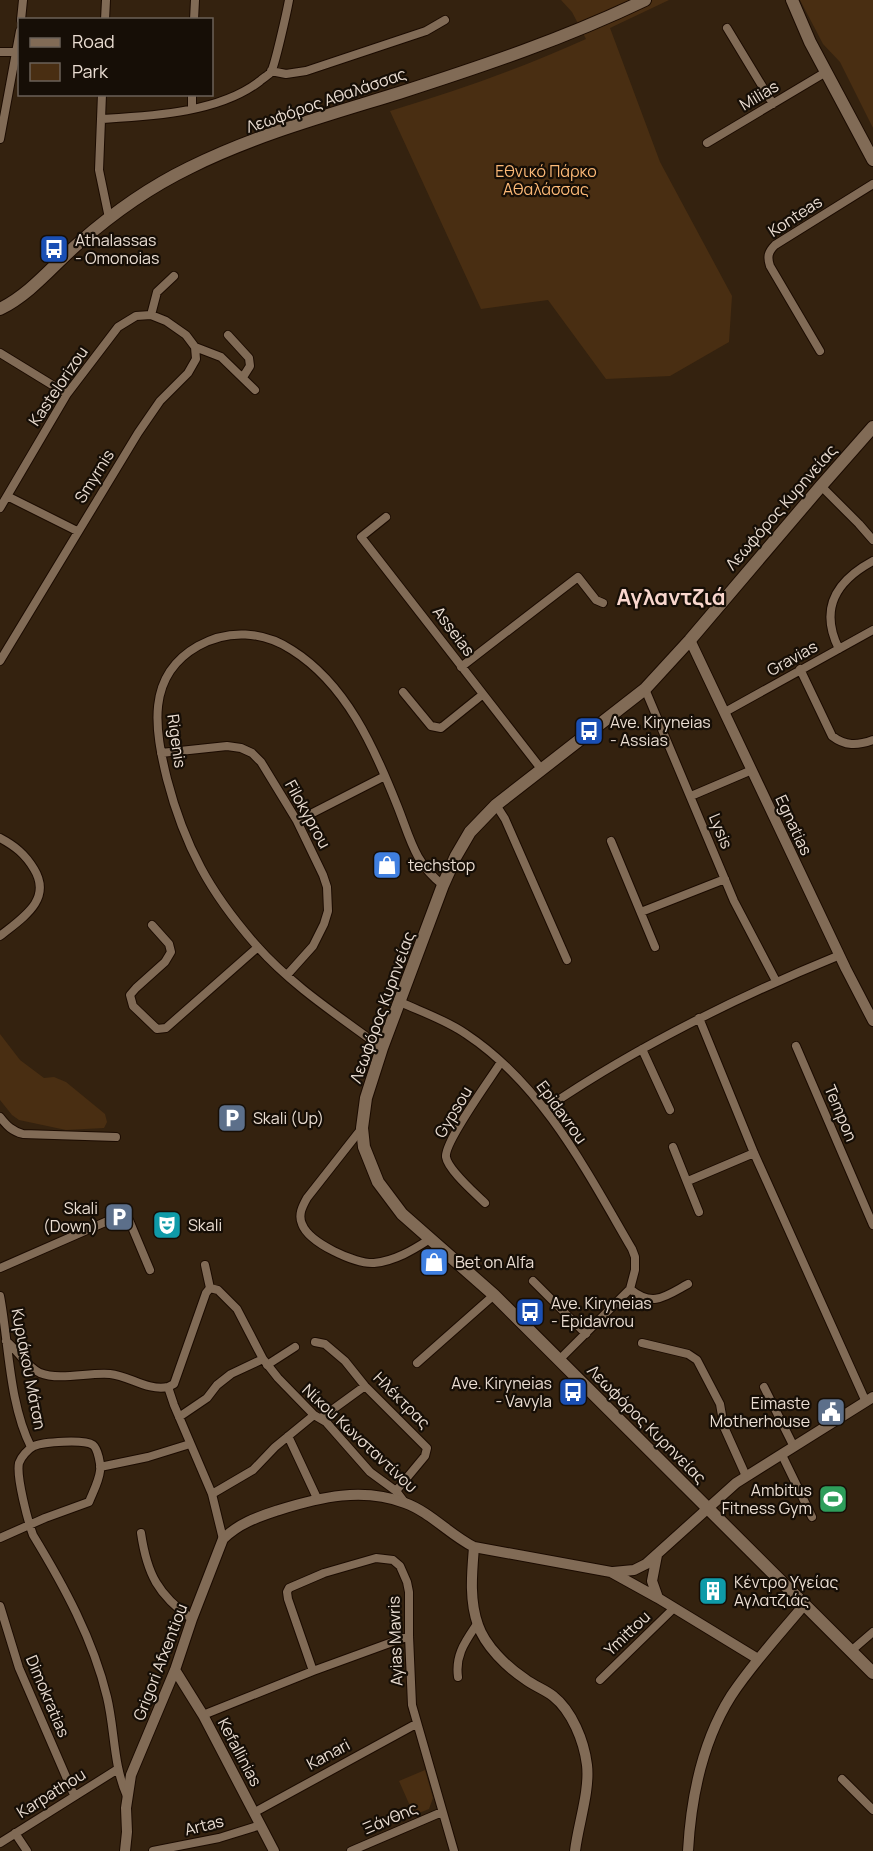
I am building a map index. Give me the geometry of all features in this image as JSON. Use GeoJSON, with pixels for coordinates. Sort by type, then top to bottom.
{"type":"FeatureCollection","features":[{"type":"Feature","properties":{"kind":"main road","name":"Λεωφόρος Αθαλάσσας"},"geometry":{"type":"LineString","coordinates":[[0,309],[44,278],[78,243],[109,218],[187,169],[318,118],[472,69],[575,33],[645,0]]}},
{"type":"Feature","properties":{"kind":"main road"},"geometry":{"type":"LineString","coordinates":[[796,3],[810,42],[873,160]]}},
{"type":"Feature","properties":{"kind":"main road","name":"Λεωφόρος Κυρηνείας"},"geometry":{"type":"LineString","coordinates":[[873,427],[645,689],[496,805],[470,832],[443,885],[382,1048],[366,1098],[362,1128],[364,1147],[378,1182],[402,1214],[494,1295],[560,1359],[873,1673]]}},
{"type":"Feature","properties":{"kind":"street"},"geometry":{"type":"LineString","coordinates":[[21,18],[23,0]]}},
{"type":"Feature","properties":{"kind":"street"},"geometry":{"type":"LineString","coordinates":[[105,18],[106,0]]}},
{"type":"Feature","properties":{"kind":"street"},"geometry":{"type":"LineString","coordinates":[[194,18],[195,0]]}},
{"type":"Feature","properties":{"kind":"street"},"geometry":{"type":"LineString","coordinates":[[101,119],[153,116],[192,108],[237,96],[253,86],[271,71],[289,0]]}},
{"type":"Feature","properties":{"kind":"street"},"geometry":{"type":"LineString","coordinates":[[271,71],[286,74],[306,71],[426,31],[445,20]]}},
{"type":"Feature","properties":{"kind":"street"},"geometry":{"type":"LineString","coordinates":[[726,28],[773,104]]}},
{"type":"Feature","properties":{"kind":"street"},"geometry":{"type":"LineString","coordinates":[[0,139],[18,45]]}},
{"type":"Feature","properties":{"kind":"street"},"geometry":{"type":"LineString","coordinates":[[0,52],[17,52]]}},
{"type":"Feature","properties":{"kind":"street","name":"Milias"},"geometry":{"type":"LineString","coordinates":[[707,143],[826,72]]}},
{"type":"Feature","properties":{"kind":"street"},"geometry":{"type":"LineString","coordinates":[[102,96],[99,170],[109,218]]}},
{"type":"Feature","properties":{"kind":"street"},"geometry":{"type":"LineString","coordinates":[[192,96],[192,108]]}},
{"type":"Feature","properties":{"kind":"street","name":"Konteas"},"geometry":{"type":"LineString","coordinates":[[820,351],[770,266],[768,259],[770,250],[873,184]]}},
{"type":"Feature","properties":{"kind":"street"},"geometry":{"type":"LineString","coordinates":[[174,276],[157,292],[151,315],[166,321],[186,335],[195,347],[221,357],[255,390]]}},
{"type":"Feature","properties":{"kind":"street","name":"Kastelorizou"},"geometry":{"type":"LineString","coordinates":[[0,508],[67,394],[118,327],[136,316],[151,315]]}},
{"type":"Feature","properties":{"kind":"street"},"geometry":{"type":"LineString","coordinates":[[228,335],[249,358],[249,371],[243,377]]}},
{"type":"Feature","properties":{"kind":"street","name":"Smyrnis"},"geometry":{"type":"LineString","coordinates":[[0,661],[77,531],[144,425],[160,401],[188,374],[196,359],[195,347]]}},
{"type":"Feature","properties":{"kind":"street"},"geometry":{"type":"LineString","coordinates":[[0,353],[67,394]]}},
{"type":"Feature","properties":{"kind":"street"},"geometry":{"type":"LineString","coordinates":[[820,486],[860,524],[873,540]]}},
{"type":"Feature","properties":{"kind":"street"},"geometry":{"type":"LineString","coordinates":[[7,496],[77,531]]}},
{"type":"Feature","properties":{"kind":"street","name":"Asseias"},"geometry":{"type":"LineString","coordinates":[[386,517],[361,537],[542,770]]}},
{"type":"Feature","properties":{"kind":"street"},"geometry":{"type":"LineString","coordinates":[[839,649],[833,637],[830,621],[831,607],[837,591],[849,576],[873,561]]}},
{"type":"Feature","properties":{"kind":"street"},"geometry":{"type":"LineString","coordinates":[[461,667],[578,577],[596,600],[603,603]]}},
{"type":"Feature","properties":{"kind":"street","name":"Gravias"},"geometry":{"type":"LineString","coordinates":[[725,712],[873,630]]}},
{"type":"Feature","properties":{"kind":"street","name":"Rigenis"},"geometry":{"type":"LineString","coordinates":[[382,1048],[311,996],[258,947],[226,909],[201,869],[184,834],[160,753],[157,725],[158,706],[160,693],[172,669],[188,652],[210,640],[231,635],[260,635],[298,654],[319,672],[351,709],[385,776],[414,852],[425,869],[443,885]]}},
{"type":"Feature","properties":{"kind":"street","name":"Egnatias"},"geometry":{"type":"LineString","coordinates":[[690,640],[873,1021]]}},
{"type":"Feature","properties":{"kind":"street"},"geometry":{"type":"LineString","coordinates":[[800,669],[832,736],[840,742],[851,745],[873,740]]}},
{"type":"Feature","properties":{"kind":"street","name":"Lysis"},"geometry":{"type":"LineString","coordinates":[[645,689],[734,901],[776,981]]}},
{"type":"Feature","properties":{"kind":"street"},"geometry":{"type":"LineString","coordinates":[[403,692],[431,726],[441,728],[482,695]]}},
{"type":"Feature","properties":{"kind":"street","name":"Filokyprou"},"geometry":{"type":"LineString","coordinates":[[160,753],[226,746],[241,748],[252,753],[261,762],[297,821],[323,875],[327,887],[328,911],[313,946],[287,975]]}},
{"type":"Feature","properties":{"kind":"street"},"geometry":{"type":"LineString","coordinates":[[691,796],[752,770]]}},
{"type":"Feature","properties":{"kind":"street"},"geometry":{"type":"LineString","coordinates":[[297,821],[385,776]]}},
{"type":"Feature","properties":{"kind":"street"},"geometry":{"type":"LineString","coordinates":[[496,805],[505,819],[567,960]]}},
{"type":"Feature","properties":{"kind":"street"},"geometry":{"type":"LineString","coordinates":[[0,838],[23,853],[37,873],[42,889],[29,913],[0,936]]}},
{"type":"Feature","properties":{"kind":"street"},"geometry":{"type":"LineString","coordinates":[[611,841],[656,947]]}},
{"type":"Feature","properties":{"kind":"street"},"geometry":{"type":"LineString","coordinates":[[641,912],[725,879]]}},
{"type":"Feature","properties":{"kind":"street"},"geometry":{"type":"LineString","coordinates":[[152,925],[169,944],[171,952],[165,962],[132,992],[130,999],[132,1006],[157,1029],[166,1028],[258,947]]}},
{"type":"Feature","properties":{"kind":"street"},"geometry":{"type":"LineString","coordinates":[[544,1109],[588,1079],[699,1018],[776,981],[840,955]]}},
{"type":"Feature","properties":{"kind":"street","name":"Epidavrou"},"geometry":{"type":"LineString","coordinates":[[400,1002],[457,1028],[480,1044],[525,1085],[582,1165],[632,1249],[635,1257],[635,1270],[630,1289]]}},
{"type":"Feature","properties":{"kind":"street"},"geometry":{"type":"LineString","coordinates":[[611,1572],[634,1570],[657,1555],[736,1483],[870,1400],[754,1154],[699,1018]]}},
{"type":"Feature","properties":{"kind":"street","name":"Tempon"},"geometry":{"type":"LineString","coordinates":[[796,1046],[873,1225]]}},
{"type":"Feature","properties":{"kind":"street"},"geometry":{"type":"LineString","coordinates":[[642,1049],[670,1110]]}},
{"type":"Feature","properties":{"kind":"street","name":"Gypsou"},"geometry":{"type":"LineString","coordinates":[[485,1203],[450,1165],[447,1153],[460,1125],[501,1062]]}},
{"type":"Feature","properties":{"kind":"street"},"geometry":{"type":"LineString","coordinates":[[0,1117],[14,1131],[23,1134],[116,1137]]}},
{"type":"Feature","properties":{"kind":"street"},"geometry":{"type":"LineString","coordinates":[[362,1128],[301,1208],[300,1217],[304,1228],[314,1238],[341,1255],[374,1263],[397,1257],[430,1239]]}},
{"type":"Feature","properties":{"kind":"street"},"geometry":{"type":"LineString","coordinates":[[674,1147],[699,1212]]}},
{"type":"Feature","properties":{"kind":"street"},"geometry":{"type":"LineString","coordinates":[[688,1181],[754,1154]]}},
{"type":"Feature","properties":{"kind":"street"},"geometry":{"type":"LineString","coordinates":[[0,1268],[119,1216],[129,1220],[150,1269]]}},
{"type":"Feature","properties":{"kind":"street"},"geometry":{"type":"LineString","coordinates":[[3,1342],[14,1347],[28,1364],[47,1375],[109,1374],[156,1389],[168,1388],[174,1384],[206,1293],[210,1288],[205,1265]]}},
{"type":"Feature","properties":{"kind":"street"},"geometry":{"type":"LineString","coordinates":[[533,1281],[586,1334]]}},
{"type":"Feature","properties":{"kind":"street"},"geometry":{"type":"LineString","coordinates":[[560,1359],[630,1289],[645,1299],[654,1300],[688,1284]]}},
{"type":"Feature","properties":{"kind":"street","name":"Νίκου Κωνσταντίνου"},"geometry":{"type":"LineString","coordinates":[[210,1288],[218,1290],[237,1309],[265,1362],[370,1472],[396,1491],[405,1503],[461,1541],[474,1547],[611,1572],[758,1659]]}},
{"type":"Feature","properties":{"kind":"street"},"geometry":{"type":"LineString","coordinates":[[417,1364],[494,1295]]}},
{"type":"Feature","properties":{"kind":"street","name":"Κυριάκου Μάτση"},"geometry":{"type":"LineString","coordinates":[[0,1296],[3,1342],[20,1413],[31,1447]]}},
{"type":"Feature","properties":{"kind":"street","name":"Ηλέκτρας"},"geometry":{"type":"LineString","coordinates":[[315,1342],[321,1342],[329,1347],[345,1361],[365,1386],[427,1448],[425,1456],[396,1491]]}},
{"type":"Feature","properties":{"kind":"street"},"geometry":{"type":"LineString","coordinates":[[642,1343],[687,1354],[697,1360],[720,1404],[724,1426],[746,1476]]}},
{"type":"Feature","properties":{"kind":"street"},"geometry":{"type":"LineString","coordinates":[[179,1417],[207,1398],[217,1385],[231,1374],[265,1362],[296,1347]]}},
{"type":"Feature","properties":{"kind":"street"},"geometry":{"type":"LineString","coordinates":[[212,1494],[253,1470],[288,1436],[365,1386]]}},
{"type":"Feature","properties":{"kind":"street"},"geometry":{"type":"LineString","coordinates":[[764,1387],[794,1447]]}},
{"type":"Feature","properties":{"kind":"street"},"geometry":{"type":"LineString","coordinates":[[168,1388],[212,1494],[223,1539]]}},
{"type":"Feature","properties":{"kind":"street"},"geometry":{"type":"LineString","coordinates":[[288,1436],[317,1498]]}},
{"type":"Feature","properties":{"kind":"street"},"geometry":{"type":"LineString","coordinates":[[0,1538],[30,1525],[89,1502],[100,1472],[96,1448],[87,1443],[65,1442],[31,1447],[23,1455],[18,1474],[30,1525],[33,1535],[68,1595],[92,1647],[107,1699],[118,1769],[127,1796]]}},
{"type":"Feature","properties":{"kind":"street"},"geometry":{"type":"LineString","coordinates":[[100,1467],[148,1457],[190,1444]]}},
{"type":"Feature","properties":{"kind":"street"},"geometry":{"type":"LineString","coordinates":[[782,1455],[812,1517]]}},
{"type":"Feature","properties":{"kind":"street"},"geometry":{"type":"LineString","coordinates":[[223,1539],[232,1530],[252,1519],[317,1498],[369,1495],[405,1503]]}},
{"type":"Feature","properties":{"kind":"street"},"geometry":{"type":"LineString","coordinates":[[141,1533],[144,1554],[159,1589],[173,1605],[192,1619]]}},
{"type":"Feature","properties":{"kind":"street","name":"Grigori Afxentiou"},"geometry":{"type":"LineString","coordinates":[[124,1851],[127,1796],[131,1775],[175,1670],[223,1539]]}},
{"type":"Feature","properties":{"kind":"street"},"geometry":{"type":"LineString","coordinates":[[474,1547],[472,1581],[477,1624],[488,1645],[526,1680],[555,1698],[564,1708],[580,1736],[588,1767],[575,1851]]}},
{"type":"Feature","properties":{"kind":"street"},"geometry":{"type":"LineString","coordinates":[[657,1555],[652,1581],[658,1598]]}},
{"type":"Feature","properties":{"kind":"street","name":"Ayias Mavris"},"geometry":{"type":"LineString","coordinates":[[313,1671],[287,1592],[289,1587],[324,1573],[376,1558],[393,1560],[400,1566],[407,1582],[412,1706],[454,1851]]}},
{"type":"Feature","properties":{"kind":"street"},"geometry":{"type":"LineString","coordinates":[[688,1851],[694,1793],[714,1731],[731,1696],[758,1659],[804,1605]]}},
{"type":"Feature","properties":{"kind":"street","name":"Dimokratias"},"geometry":{"type":"LineString","coordinates":[[0,1606],[19,1668],[74,1795]]}},
{"type":"Feature","properties":{"kind":"street","name":"Ymittou"},"geometry":{"type":"LineString","coordinates":[[600,1680],[674,1608]]}},
{"type":"Feature","properties":{"kind":"street"},"geometry":{"type":"LineString","coordinates":[[458,1677],[459,1654],[477,1624]]}},
{"type":"Feature","properties":{"kind":"street"},"geometry":{"type":"LineString","coordinates":[[851,1651],[873,1632]]}},
{"type":"Feature","properties":{"kind":"street"},"geometry":{"type":"LineString","coordinates":[[203,1715],[409,1636]]}},
{"type":"Feature","properties":{"kind":"street","name":"Kefallinias"},"geometry":{"type":"LineString","coordinates":[[175,1670],[203,1715],[274,1851]]}},
{"type":"Feature","properties":{"kind":"street","name":"Kanari"},"geometry":{"type":"LineString","coordinates":[[255,1812],[416,1724]]}},
{"type":"Feature","properties":{"kind":"street","name":"Karpathou"},"geometry":{"type":"LineString","coordinates":[[0,1843],[118,1769]]}},
{"type":"Feature","properties":{"kind":"street"},"geometry":{"type":"LineString","coordinates":[[842,1779],[873,1810]]}},
{"type":"Feature","properties":{"kind":"street","name":"Ξάνθης"},"geometry":{"type":"LineString","coordinates":[[352,1851],[442,1812]]}},
{"type":"Feature","properties":{"kind":"street","name":"Artas"},"geometry":{"type":"LineString","coordinates":[[153,1851],[219,1838],[261,1825]]}},
{"type":"Feature","properties":{"kind":"street"},"geometry":{"type":"LineString","coordinates":[[15,1833],[27,1851]]}},
{"type":"Feature","properties":{"kind":"green space","name":"Εθνικό Πάρκο Αθαλάσσας"},"geometry":{"type":"Polygon","coordinates":[[[561,0],[669,0],[610,28],[660,162],[732,296],[729,342],[670,376],[606,379],[548,300],[481,309],[390,111],[538,60],[586,39],[572,12],[561,0]]]}},
{"type":"Feature","properties":{"kind":"green space"},"geometry":{"type":"Polygon","coordinates":[[[800,0],[873,0],[873,128],[840,62],[823,44],[800,0]]]}},
{"type":"Feature","properties":{"kind":"green space"},"geometry":{"type":"Polygon","coordinates":[[[0,1034],[20,1060],[44,1078],[54,1077],[66,1082],[105,1114],[107,1122],[104,1128],[66,1130],[19,1120],[12,1115],[0,1100],[0,1034]]]}},
{"type":"Feature","properties":{"kind":"green space"},"geometry":{"type":"Polygon","coordinates":[[[425,1770],[433,1798],[429,1809],[414,1815],[399,1781],[425,1770]]]}},
{"type":"Feature","properties":{"kind":"place","name":"Athalassas - Omonoias"},"geometry":{"type":"Point","coordinates":[54,249]}},
{"type":"Feature","properties":{"kind":"place","name":"Ave. Kiryneias - Assias"},"geometry":{"type":"Point","coordinates":[589,731]}},
{"type":"Feature","properties":{"kind":"place","name":"techstop"},"geometry":{"type":"Point","coordinates":[387,865]}},
{"type":"Feature","properties":{"kind":"place","name":"Skali (Up)"},"geometry":{"type":"Point","coordinates":[232,1118]}},
{"type":"Feature","properties":{"kind":"place","name":"Skali (Down)"},"geometry":{"type":"Point","coordinates":[119,1217]}},
{"type":"Feature","properties":{"kind":"place","name":"Skali"},"geometry":{"type":"Point","coordinates":[167,1225]}},
{"type":"Feature","properties":{"kind":"place","name":"Bet on Alfa"},"geometry":{"type":"Point","coordinates":[434,1262]}},
{"type":"Feature","properties":{"kind":"place","name":"Ave. Kiryneias - Epidavrou"},"geometry":{"type":"Point","coordinates":[530,1312]}},
{"type":"Feature","properties":{"kind":"place","name":"Ave. Kiryneias - Vavyla"},"geometry":{"type":"Point","coordinates":[573,1392]}},
{"type":"Feature","properties":{"kind":"place","name":"Eimaste Motherhouse"},"geometry":{"type":"Point","coordinates":[831,1412]}},
{"type":"Feature","properties":{"kind":"place","name":"Ambitus Fitness Gym"},"geometry":{"type":"Point","coordinates":[833,1499]}},
{"type":"Feature","properties":{"kind":"place","name":"Κέντρο Υγείας Αγλατζιάς"},"geometry":{"type":"Point","coordinates":[713,1591]}},
{"type":"Feature","properties":{"kind":"district","name":"Αγλαντζιά"},"geometry":{"type":"Point","coordinates":[671,597]}}]}
